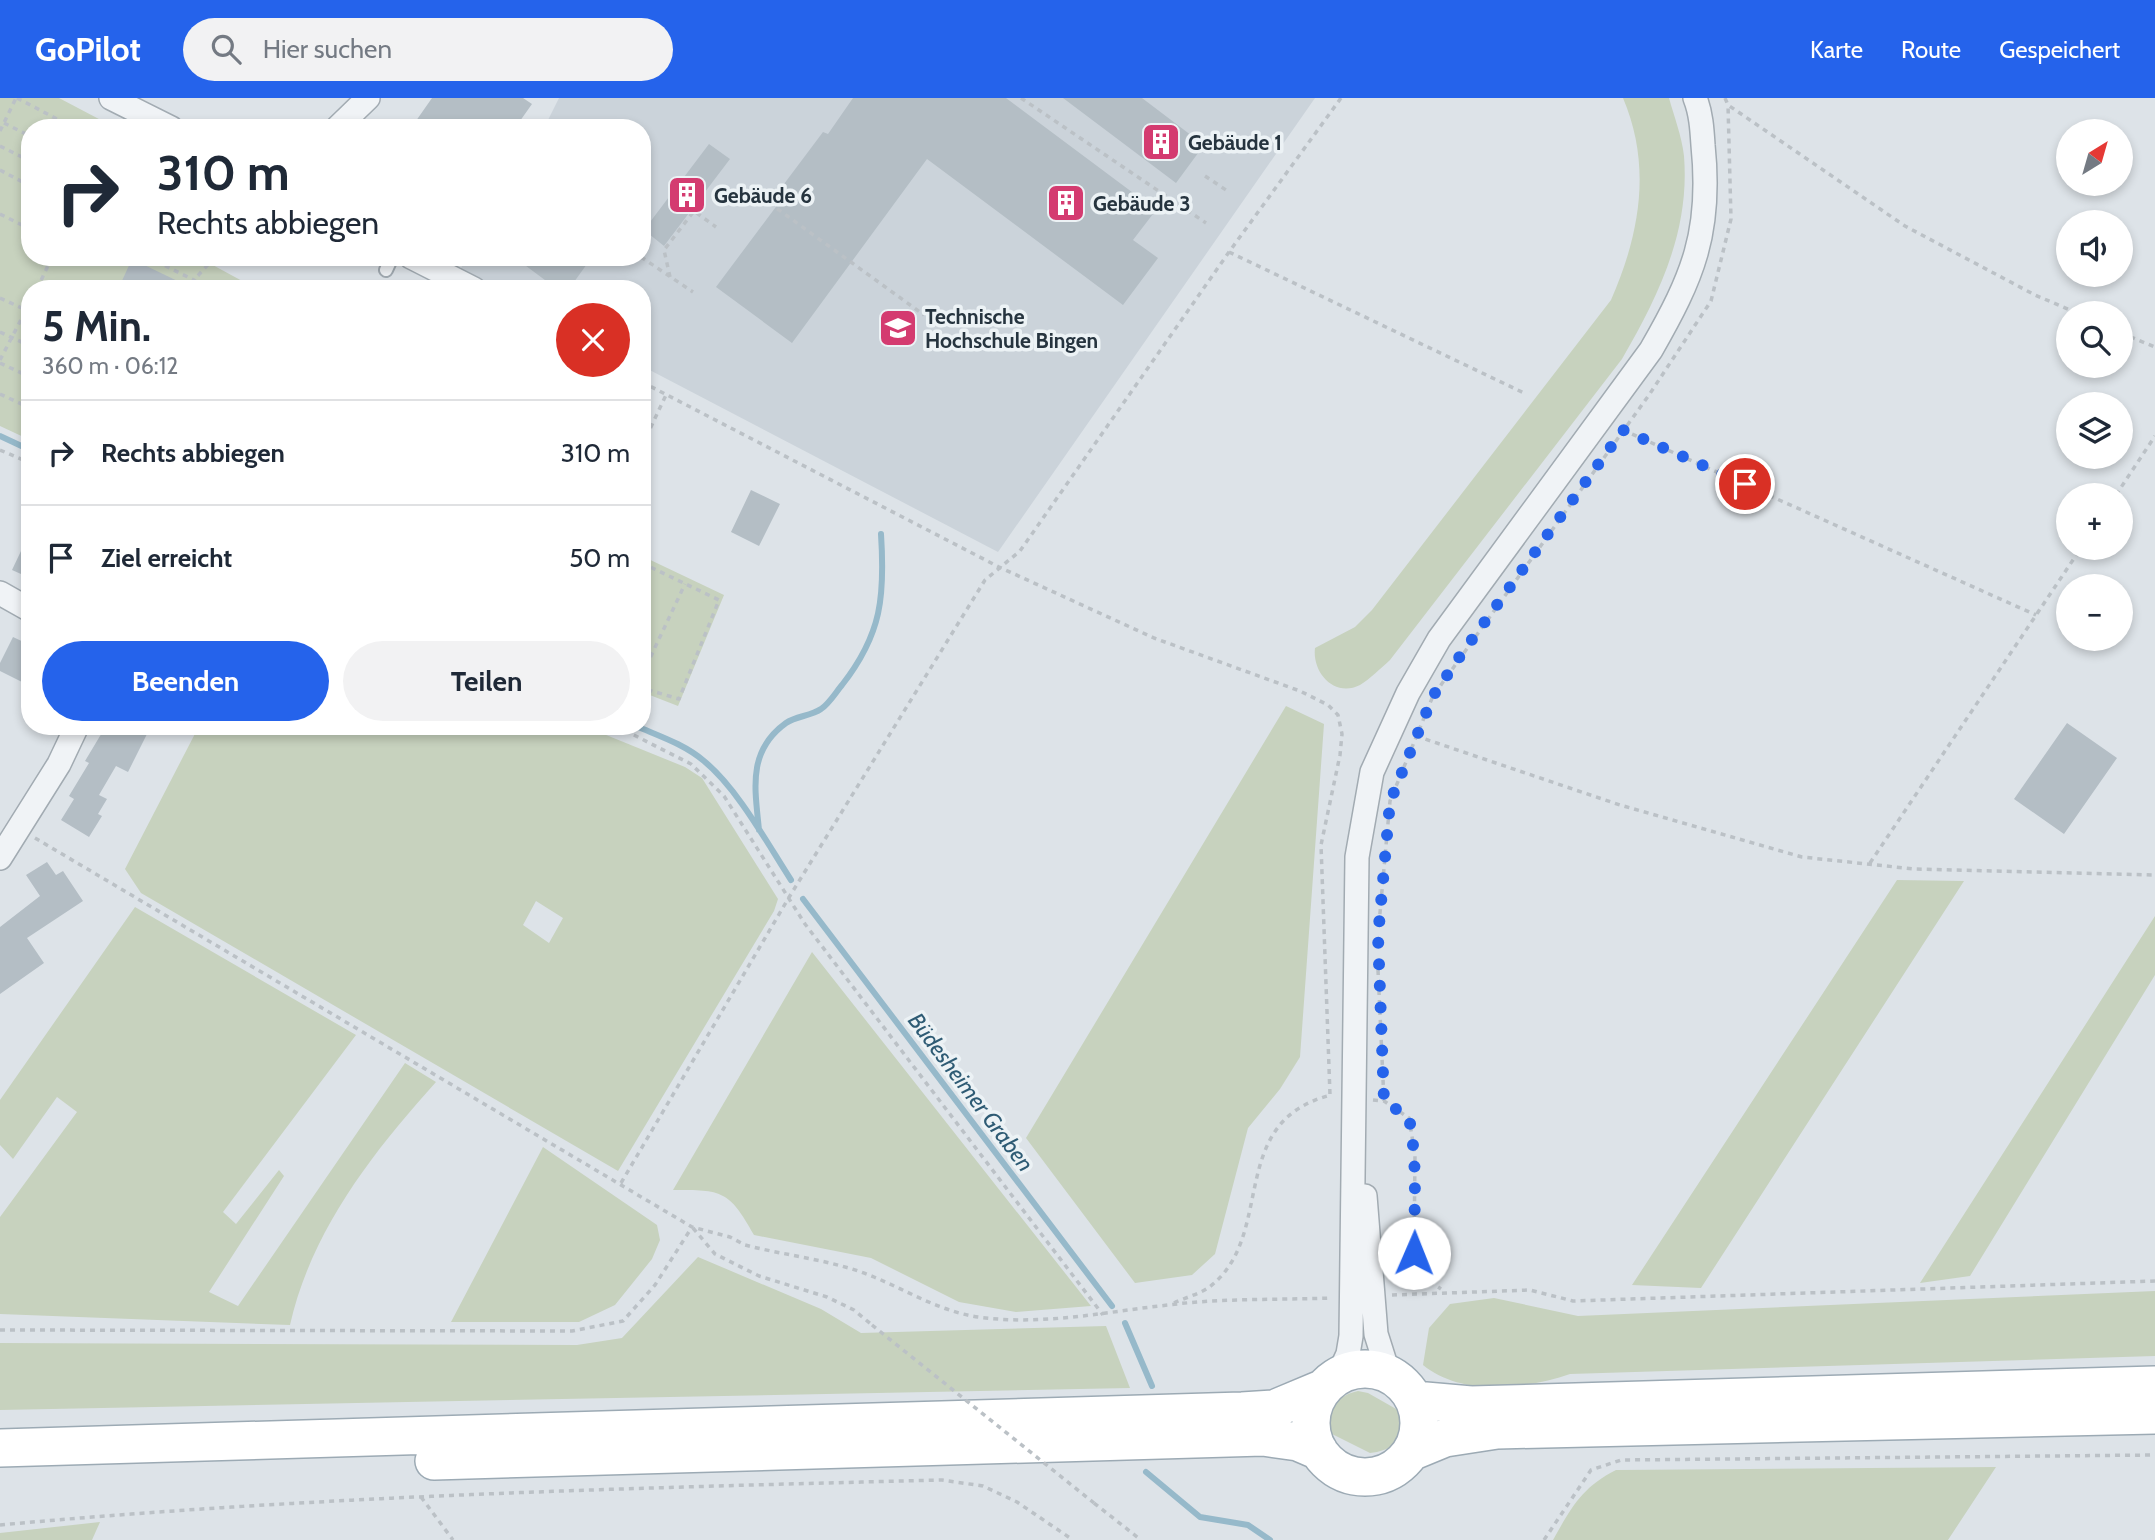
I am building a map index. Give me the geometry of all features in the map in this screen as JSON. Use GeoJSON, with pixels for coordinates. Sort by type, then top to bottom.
{"type":"FeatureCollection","features":[{"type":"Feature","properties":{"kind":"main road"},"geometry":{"type":"LineString","coordinates":[[0,1448],[1242,1411],[1274,1409],[1298,1402],[1331,1382],[1361,1369],[1401,1388],[1471,1405],[2155,1385]]}},
{"type":"Feature","properties":{"kind":"main road"},"geometry":{"type":"LineString","coordinates":[[1319,1451],[1311,1426],[1312,1412],[1331,1382]]}},
{"type":"Feature","properties":{"kind":"main road"},"geometry":{"type":"LineString","coordinates":[[0,1474],[1263,1437],[1298,1443],[1319,1451],[1342,1472],[1373,1477],[1401,1464],[1411,1452],[1419,1432],[1401,1388]]}},
{"type":"Feature","properties":{"kind":"main road"},"geometry":{"type":"LineString","coordinates":[[1411,1452],[1465,1433],[1497,1430],[2155,1415]]}},
{"type":"Feature","properties":{"kind":"street"},"geometry":{"type":"LineString","coordinates":[[111,98],[153,119]]}},
{"type":"Feature","properties":{"kind":"street"},"geometry":{"type":"LineString","coordinates":[[1331,1382],[1348,1354],[1362,1296],[1356,1099],[1357,857],[1373,772],[1408,692],[1439,639],[1651,350],[1675,307],[1703,233],[1705,163],[1699,109],[1695,98]]}},
{"type":"Feature","properties":{"kind":"street"},"geometry":{"type":"LineString","coordinates":[[345,119],[360,101]]}},
{"type":"Feature","properties":{"kind":"street"},"geometry":{"type":"LineString","coordinates":[[429,266],[456,280]]}},
{"type":"Feature","properties":{"kind":"street"},"geometry":{"type":"LineString","coordinates":[[0,593],[21,605]]}},
{"type":"Feature","properties":{"kind":"street"},"geometry":{"type":"LineString","coordinates":[[0,858],[8,826],[59,764],[74,735]]}},
{"type":"Feature","properties":{"kind":"street"},"geometry":{"type":"LineString","coordinates":[[1362,1296],[1401,1388]]}},
{"type":"Feature","properties":{"kind":"lane"},"geometry":{"type":"LineString","coordinates":[[386,270],[388,266]]}},
{"type":"Feature","properties":{"kind":"path"},"geometry":{"type":"LineString","coordinates":[[0,131],[17,98],[57,119]]}},
{"type":"Feature","properties":{"kind":"path"},"geometry":{"type":"LineString","coordinates":[[1021,98],[1206,223]]}},
{"type":"Feature","properties":{"kind":"path"},"geometry":{"type":"LineString","coordinates":[[621,1183],[788,899],[985,580],[1020,551],[1228,253],[1341,98]]}},
{"type":"Feature","properties":{"kind":"path"},"geometry":{"type":"LineString","coordinates":[[1378,936],[1390,802],[1433,696],[1623,430],[1711,300],[1731,219],[1728,105],[1725,98]]}},
{"type":"Feature","properties":{"kind":"path"},"geometry":{"type":"LineString","coordinates":[[1728,105],[1905,226],[2056,304]]}},
{"type":"Feature","properties":{"kind":"path"},"geometry":{"type":"LineString","coordinates":[[4,123],[21,132]]}},
{"type":"Feature","properties":{"kind":"path"},"geometry":{"type":"LineString","coordinates":[[0,146],[21,156]]}},
{"type":"Feature","properties":{"kind":"path"},"geometry":{"type":"LineString","coordinates":[[0,170],[21,181]]}},
{"type":"Feature","properties":{"kind":"path"},"geometry":{"type":"LineString","coordinates":[[1205,176],[1229,192]]}},
{"type":"Feature","properties":{"kind":"path"},"geometry":{"type":"LineString","coordinates":[[761,197],[925,315]]}},
{"type":"Feature","properties":{"kind":"path"},"geometry":{"type":"LineString","coordinates":[[670,277],[664,250],[694,211],[716,227]]}},
{"type":"Feature","properties":{"kind":"path"},"geometry":{"type":"LineString","coordinates":[[0,214],[21,224]]}},
{"type":"Feature","properties":{"kind":"path"},"geometry":{"type":"LineString","coordinates":[[1228,253],[1524,393]]}},
{"type":"Feature","properties":{"kind":"path"},"geometry":{"type":"LineString","coordinates":[[651,264],[693,292]]}},
{"type":"Feature","properties":{"kind":"path"},"geometry":{"type":"LineString","coordinates":[[165,266],[194,280],[207,266]]}},
{"type":"Feature","properties":{"kind":"path"},"geometry":{"type":"LineString","coordinates":[[0,298],[21,308]]}},
{"type":"Feature","properties":{"kind":"path"},"geometry":{"type":"LineString","coordinates":[[21,322],[0,361],[21,372]]}},
{"type":"Feature","properties":{"kind":"path"},"geometry":{"type":"LineString","coordinates":[[0,332],[21,342]]}},
{"type":"Feature","properties":{"kind":"path"},"geometry":{"type":"LineString","coordinates":[[2133,337],[2155,347]]}},
{"type":"Feature","properties":{"kind":"path"},"geometry":{"type":"LineString","coordinates":[[651,387],[999,568],[1154,638],[1300,691],[1328,705],[1338,715],[1342,734],[1340,755],[1321,845],[1330,1095]]}},
{"type":"Feature","properties":{"kind":"path"},"geometry":{"type":"LineString","coordinates":[[0,394],[21,404]]}},
{"type":"Feature","properties":{"kind":"path"},"geometry":{"type":"LineString","coordinates":[[651,428],[667,395]]}},
{"type":"Feature","properties":{"kind":"path"},"geometry":{"type":"LineString","coordinates":[[1623,430],[2036,615]]}},
{"type":"Feature","properties":{"kind":"path"},"geometry":{"type":"LineString","coordinates":[[2124,483],[2155,436]]}},
{"type":"Feature","properties":{"kind":"path"},"geometry":{"type":"LineString","coordinates":[[0,450],[21,459]]}},
{"type":"Feature","properties":{"kind":"path"},"geometry":{"type":"LineString","coordinates":[[1870,864],[2073,560]]}},
{"type":"Feature","properties":{"kind":"path"},"geometry":{"type":"LineString","coordinates":[[651,567],[719,600],[679,699],[651,691]]}},
{"type":"Feature","properties":{"kind":"path"},"geometry":{"type":"LineString","coordinates":[[651,656],[685,584]]}},
{"type":"Feature","properties":{"kind":"path"},"geometry":{"type":"LineString","coordinates":[[635,735],[676,755],[707,777],[724,796],[788,899],[1103,1315]]}},
{"type":"Feature","properties":{"kind":"path"},"geometry":{"type":"LineString","coordinates":[[1416,736],[1620,805],[1802,857],[1914,869],[2155,875]]}},
{"type":"Feature","properties":{"kind":"path"},"geometry":{"type":"LineString","coordinates":[[8,826],[692,1227],[794,1258],[847,1268],[873,1277],[922,1301],[975,1316],[1020,1321],[1103,1315],[1169,1304],[1443,1291],[1530,1290],[1573,1301],[2155,1281]]}},
{"type":"Feature","properties":{"kind":"path"},"geometry":{"type":"LineString","coordinates":[[1378,962],[1384,1101]]}},
{"type":"Feature","properties":{"kind":"path"},"geometry":{"type":"LineString","coordinates":[[1169,1304],[1209,1288],[1232,1259],[1246,1222],[1257,1166],[1269,1139],[1284,1118],[1311,1101],[1330,1095],[1384,1101],[1409,1118],[1415,1155],[1414,1253],[1425,1278],[1443,1291]]}},
{"type":"Feature","properties":{"kind":"path"},"geometry":{"type":"LineString","coordinates":[[692,1227],[715,1254],[759,1276],[827,1297],[854,1310],[1141,1540]]}},
{"type":"Feature","properties":{"kind":"path"},"geometry":{"type":"LineString","coordinates":[[0,1330],[572,1331],[623,1321],[655,1285],[692,1227]]}},
{"type":"Feature","properties":{"kind":"path"},"geometry":{"type":"LineString","coordinates":[[1544,1540],[1591,1470],[1621,1460],[2155,1455]]}},
{"type":"Feature","properties":{"kind":"path"},"geometry":{"type":"LineString","coordinates":[[0,1525],[186,1508],[421,1496],[942,1480],[983,1486],[1017,1502],[1073,1540]]}},
{"type":"Feature","properties":{"kind":"path"},"geometry":{"type":"LineString","coordinates":[[421,1496],[453,1540]]}},
{"type":"Feature","properties":{"kind":"shaded area","name":"Technische Hochschule Bingen"},"geometry":{"type":"Polygon","coordinates":[[[559,98],[1315,98],[998,552],[651,371],[651,280],[476,280],[459,271],[462,266],[651,266],[651,119],[548,119],[559,98]]]}},
{"type":"Feature","properties":{"kind":"green space"},"geometry":{"type":"Polygon","coordinates":[[[0,98],[59,98],[99,119],[21,119],[21,266],[215,266],[240,280],[21,280],[21,436],[0,426],[0,98]]]}},
{"type":"Feature","properties":{"kind":"green space"},"geometry":{"type":"Polygon","coordinates":[[[1623,98],[1669,98],[1684,156],[1685,184],[1677,236],[1648,311],[1622,359],[1390,660],[1360,685],[1342,688],[1334,685],[1321,674],[1315,648],[1355,627],[1372,610],[1611,300],[1629,250],[1639,200],[1637,149],[1623,98]]]}},
{"type":"Feature","properties":{"kind":"green space"},"geometry":{"type":"Polygon","coordinates":[[[651,560],[724,595],[678,706],[651,696],[651,560]]]}},
{"type":"Feature","properties":{"kind":"green space"},"geometry":{"type":"Polygon","coordinates":[[[1286,706],[1324,724],[1300,1057],[1280,1089],[1248,1128],[1215,1254],[1192,1275],[1135,1283],[1026,1138],[1286,706]]]}},
{"type":"Feature","properties":{"kind":"green space"},"geometry":{"type":"Polygon","coordinates":[[[194,735],[606,735],[685,767],[702,778],[778,899],[774,911],[618,1171],[141,893],[125,869],[194,735]],[[536,901],[523,925],[549,943],[563,918],[536,901]]]}},
{"type":"Feature","properties":{"kind":"green space"},"geometry":{"type":"Polygon","coordinates":[[[1897,880],[1964,881],[1701,1288],[1632,1285],[1897,880]]]}},
{"type":"Feature","properties":{"kind":"green space"},"geometry":{"type":"Polygon","coordinates":[[[135,907],[356,1035],[223,1212],[236,1224],[279,1170],[284,1176],[209,1292],[238,1306],[405,1063],[436,1082],[390,1136],[347,1194],[313,1257],[290,1325],[0,1314],[0,1217],[77,1112],[57,1097],[13,1159],[0,1145],[0,1100],[135,907]]]}},
{"type":"Feature","properties":{"kind":"green space"},"geometry":{"type":"Polygon","coordinates":[[[2155,916],[2155,975],[1970,1276],[1920,1283],[2155,916]]]}},
{"type":"Feature","properties":{"kind":"green space"},"geometry":{"type":"Polygon","coordinates":[[[812,952],[1091,1306],[1016,1312],[959,1302],[871,1258],[754,1235],[738,1209],[714,1192],[673,1190],[812,952]]]}},
{"type":"Feature","properties":{"kind":"green space"},"geometry":{"type":"Polygon","coordinates":[[[543,1147],[657,1225],[660,1240],[652,1259],[615,1305],[579,1322],[451,1322],[543,1147]]]}},
{"type":"Feature","properties":{"kind":"green space"},"geometry":{"type":"Polygon","coordinates":[[[698,1257],[821,1309],[861,1333],[1106,1326],[1130,1388],[0,1410],[0,1343],[577,1345],[622,1338],[698,1257]]]}},
{"type":"Feature","properties":{"kind":"green space"},"geometry":{"type":"Polygon","coordinates":[[[2155,1291],[2155,1356],[1570,1374],[1534,1383],[1495,1387],[1456,1382],[1423,1365],[1429,1328],[1450,1304],[1494,1298],[1578,1316],[2155,1291]]]}},
{"type":"Feature","properties":{"kind":"green space"},"geometry":{"type":"Polygon","coordinates":[[[1358,1391],[1368,1393],[1405,1414],[1405,1430],[1398,1442],[1370,1453],[1328,1432],[1329,1417],[1334,1405],[1344,1396],[1358,1391]]]}},
{"type":"Feature","properties":{"kind":"green space"},"geometry":{"type":"Polygon","coordinates":[[[1996,1467],[1948,1540],[1553,1540],[1572,1508],[1586,1491],[1616,1470],[1996,1467]]]}},
{"type":"Feature","properties":{"kind":"green space"},"geometry":{"type":"Polygon","coordinates":[[[100,1522],[92,1540],[0,1540],[0,1533],[100,1522]]]}},
{"type":"Feature","properties":{"kind":"building"},"geometry":{"type":"Polygon","coordinates":[[[432,98],[523,98],[532,104],[521,119],[417,119],[432,98]]]}},
{"type":"Feature","properties":{"kind":"building","name":"Gebäude 3"},"geometry":{"type":"Polygon","coordinates":[[[853,98],[1006,98],[1156,210],[1133,240],[1158,258],[1123,305],[927,159],[792,343],[716,287],[781,200],[775,196],[823,132],[828,134],[853,98]]]}},
{"type":"Feature","properties":{"kind":"building","name":"Gebäude 1"},"geometry":{"type":"Polygon","coordinates":[[[1063,98],[1142,98],[1204,145],[1176,183],[1063,98]]]}},
{"type":"Feature","properties":{"kind":"building","name":"Gebäude 6"},"geometry":{"type":"Polygon","coordinates":[[[709,144],[730,159],[664,246],[651,236],[651,221],[709,144]]]}},
{"type":"Feature","properties":{"kind":"building"},"geometry":{"type":"Polygon","coordinates":[[[129,266],[146,266],[175,280],[122,280],[129,266]]]}},
{"type":"Feature","properties":{"kind":"building"},"geometry":{"type":"Polygon","coordinates":[[[526,266],[586,266],[575,280],[545,280],[526,266]]]}},
{"type":"Feature","properties":{"kind":"building"},"geometry":{"type":"Polygon","coordinates":[[[751,490],[780,504],[759,546],[731,532],[751,490]]]}},
{"type":"Feature","properties":{"kind":"building"},"geometry":{"type":"Polygon","coordinates":[[[21,551],[21,574],[12,570],[21,551]]]}},
{"type":"Feature","properties":{"kind":"building"},"geometry":{"type":"Polygon","coordinates":[[[13,637],[21,641],[21,682],[0,671],[0,663],[13,637]]]}},
{"type":"Feature","properties":{"kind":"building"},"geometry":{"type":"Polygon","coordinates":[[[2067,723],[2117,758],[2064,834],[2014,799],[2067,723]]]}},
{"type":"Feature","properties":{"kind":"building"},"geometry":{"type":"Polygon","coordinates":[[[101,735],[146,735],[128,772],[116,766],[99,795],[107,799],[98,814],[102,816],[89,837],[61,820],[74,799],[69,796],[89,763],[85,761],[101,735]]]}},
{"type":"Feature","properties":{"kind":"building"},"geometry":{"type":"Polygon","coordinates":[[[47,862],[56,875],[63,871],[83,901],[27,938],[44,963],[0,994],[0,927],[40,896],[26,875],[47,862]]]}},
{"type":"Feature","properties":{"kind":"waterway","name":"Büdesheimer Graben"},"geometry":{"type":"LineString","coordinates":[[0,436],[21,446]]}},
{"type":"Feature","properties":{"kind":"waterway"},"geometry":{"type":"LineString","coordinates":[[759,830],[756,772],[765,746],[773,734],[786,723],[817,711],[827,704],[866,649],[881,596],[881,534]]}},
{"type":"Feature","properties":{"kind":"waterway","name":"Büdesheimer Graben"},"geometry":{"type":"LineString","coordinates":[[651,732],[688,750],[717,773],[751,817],[791,880]]}},
{"type":"Feature","properties":{"kind":"waterway","name":"Büdesheimer Graben"},"geometry":{"type":"LineString","coordinates":[[803,899],[1112,1306]]}},
{"type":"Feature","properties":{"kind":"waterway","name":"Büdesheimer Graben"},"geometry":{"type":"LineString","coordinates":[[1125,1323],[1152,1386]]}},
{"type":"Feature","properties":{"kind":"waterway","name":"Büdesheimer Graben"},"geometry":{"type":"LineString","coordinates":[[1146,1472],[1200,1517],[1248,1525],[1270,1540]]}},
{"type":"Feature","properties":{"kind":"place","name":"Gebäude 1"},"geometry":{"type":"Point","coordinates":[1161,142]}},
{"type":"Feature","properties":{"kind":"place","name":"Gebäude 6"},"geometry":{"type":"Point","coordinates":[687,195]}},
{"type":"Feature","properties":{"kind":"place","name":"Gebäude 3"},"geometry":{"type":"Point","coordinates":[1066,203]}},
{"type":"Feature","properties":{"kind":"place","name":"Technische Hochschule Bingen"},"geometry":{"type":"Point","coordinates":[898,328]}},
{"type":"Feature","properties":{"kind":"route"},"geometry":{"type":"LineString","coordinates":[[1414,1253],[1415,1155],[1412,1133],[1409,1118],[1384,1101],[1378,936],[1390,802],[1433,696],[1623,430],[1745,484]]}}]}
